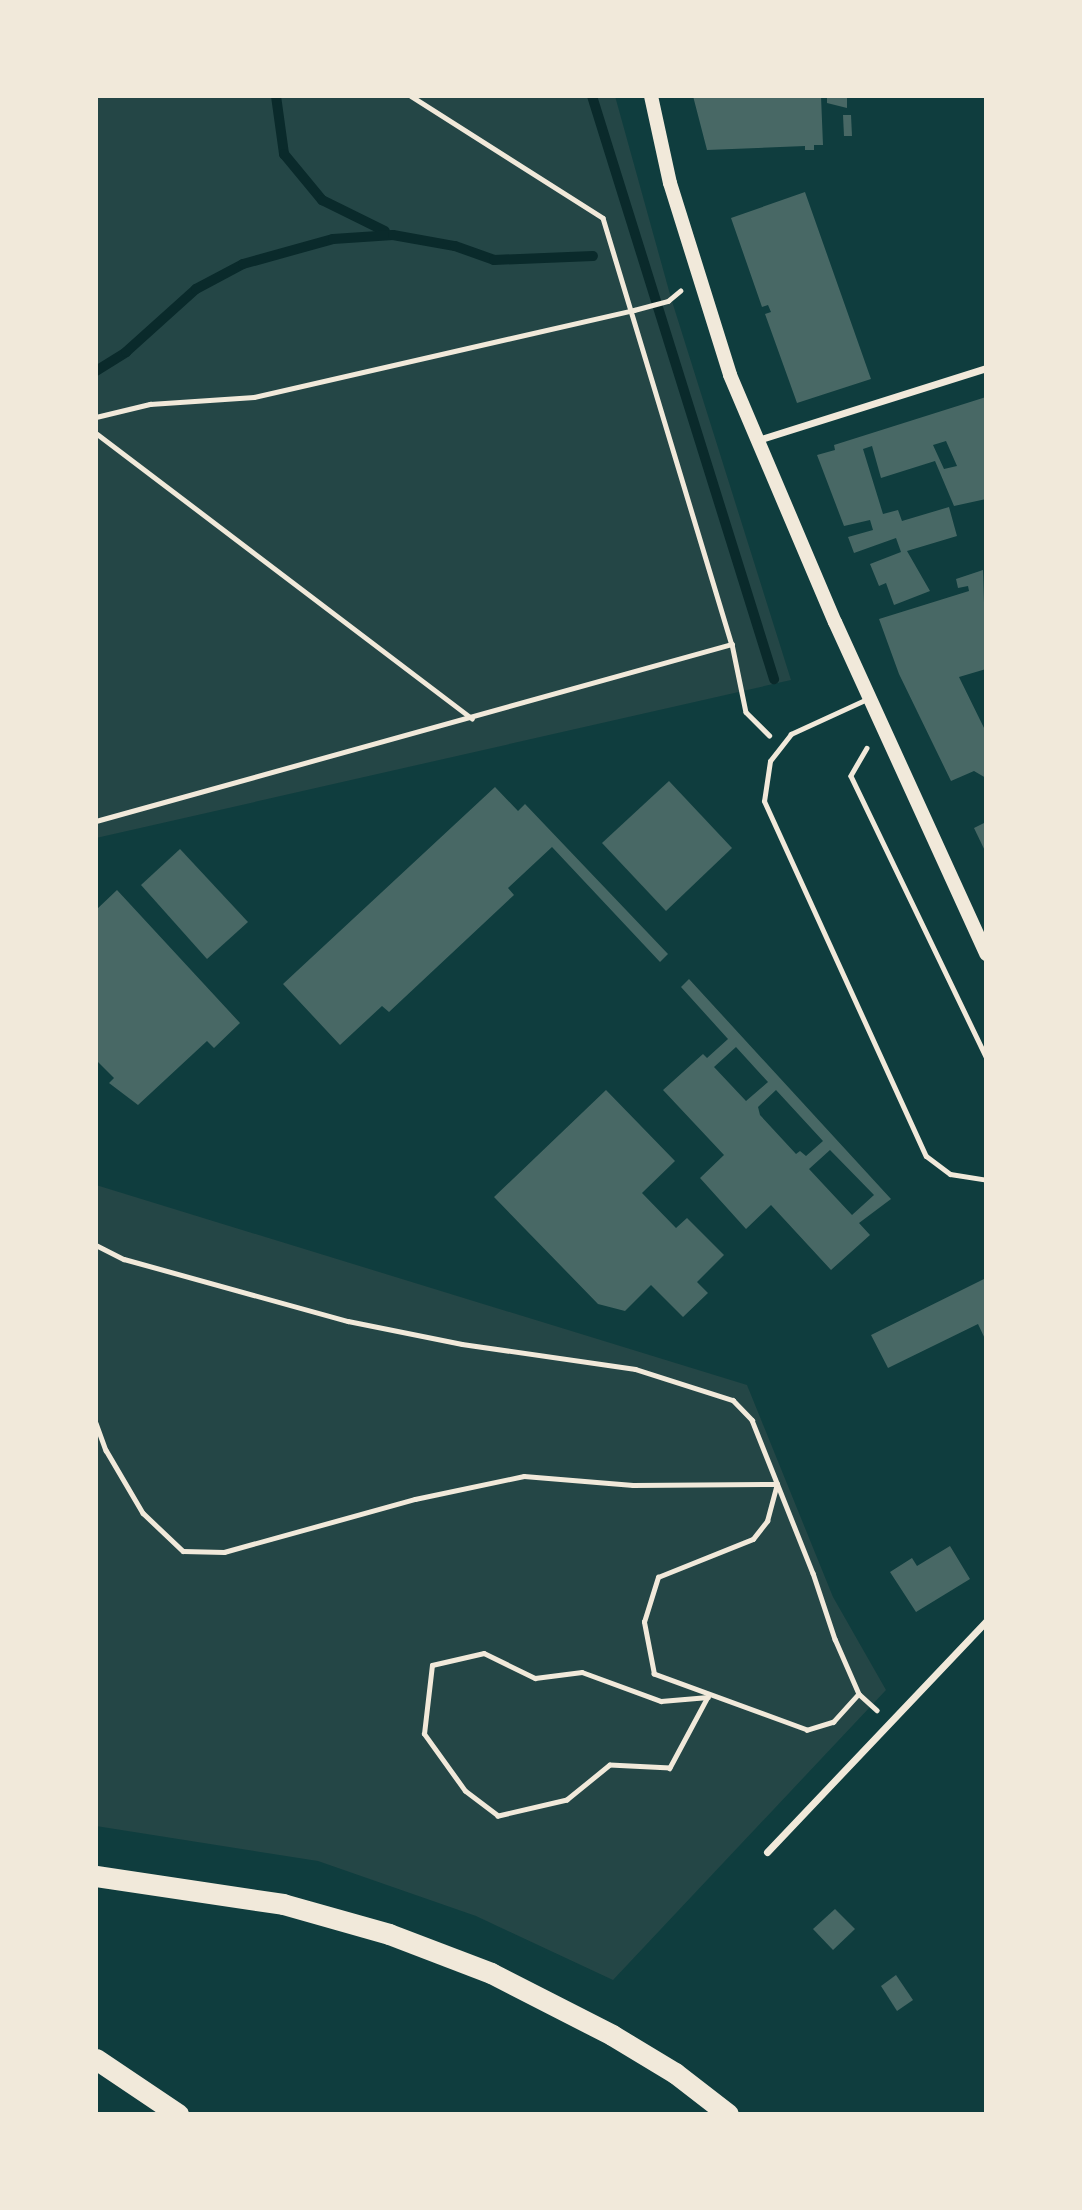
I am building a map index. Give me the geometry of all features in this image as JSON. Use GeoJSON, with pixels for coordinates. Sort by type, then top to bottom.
{"type":"FeatureCollection","features":[{"type":"Feature","properties":{"kind":"highway"},"geometry":{"type":"LineString","coordinates":[[96,1876],[283,1904],[389,1934],[491,1973],[612,2035],[674,2073],[728,2114]]}},
{"type":"Feature","properties":{"kind":"highway"},"geometry":{"type":"LineString","coordinates":[[96,2059],[177,2114]]}},
{"type":"Feature","properties":{"kind":"main road"},"geometry":{"type":"LineString","coordinates":[[651,96],[697,277],[757,440],[869,698],[986,954]]}},
{"type":"Feature","properties":{"kind":"street"},"geometry":{"type":"LineString","coordinates":[[757,440],[986,368]]}},
{"type":"Feature","properties":{"kind":"street"},"geometry":{"type":"LineString","coordinates":[[767,1852],[986,1621]]}},
{"type":"Feature","properties":{"kind":"lane"},"geometry":{"type":"LineString","coordinates":[[869,698],[791,734],[779,746],[763,783],[764,801],[926,1156],[950,1174],[986,1180]]}},
{"type":"Feature","properties":{"kind":"path"},"geometry":{"type":"LineString","coordinates":[[411,96],[603,218],[634,310],[732,645],[746,712],[779,746]]}},
{"type":"Feature","properties":{"kind":"path"},"geometry":{"type":"LineString","coordinates":[[96,416],[150,404],[254,397],[668,301]]}},
{"type":"Feature","properties":{"kind":"path"},"geometry":{"type":"LineString","coordinates":[[96,433],[473,719]]}},
{"type":"Feature","properties":{"kind":"path"},"geometry":{"type":"LineString","coordinates":[[96,821],[473,719],[732,645]]}},
{"type":"Feature","properties":{"kind":"path"},"geometry":{"type":"LineString","coordinates":[[884,730],[856,761],[851,776],[986,1057]]}},
{"type":"Feature","properties":{"kind":"path"},"geometry":{"type":"LineString","coordinates":[[96,1245],[124,1259],[348,1321],[462,1344],[635,1368],[733,1400],[744,1409],[777,1484],[859,1694],[834,1722],[807,1730],[708,1697],[654,1674],[643,1622],[658,1577],[753,1539],[768,1521],[777,1484]]}},
{"type":"Feature","properties":{"kind":"path"},"geometry":{"type":"LineString","coordinates":[[96,1423],[106,1450],[143,1513],[183,1550],[224,1552],[415,1499],[524,1476],[633,1485],[777,1484]]}},
{"type":"Feature","properties":{"kind":"path"},"geometry":{"type":"LineString","coordinates":[[484,1653],[535,1678],[582,1672],[661,1701],[708,1697],[670,1768],[610,1765],[567,1800],[498,1816],[465,1791],[424,1734],[432,1665],[484,1653]]}},
{"type":"Feature","properties":{"kind":"shaded area"},"geometry":{"type":"Polygon","coordinates":[[[96,96],[615,96],[671,298],[791,680],[96,838],[96,96]]]}},
{"type":"Feature","properties":{"kind":"shaded area"},"geometry":{"type":"Polygon","coordinates":[[[96,1185],[747,1385],[833,1597],[886,1690],[613,1980],[476,1916],[318,1861],[96,1826],[96,1185]]]}},
{"type":"Feature","properties":{"kind":"building"},"geometry":{"type":"Polygon","coordinates":[[[693,96],[821,96],[823,145],[814,145],[814,150],[805,150],[805,146],[707,150],[693,96]]]}},
{"type":"Feature","properties":{"kind":"building"},"geometry":{"type":"Polygon","coordinates":[[[827,96],[847,96],[847,108],[827,103],[827,96]]]}},
{"type":"Feature","properties":{"kind":"building"},"geometry":{"type":"Polygon","coordinates":[[[843,115],[851,115],[852,136],[844,136],[843,115]]]}},
{"type":"Feature","properties":{"kind":"building"},"geometry":{"type":"Polygon","coordinates":[[[805,192],[871,379],[797,403],[765,314],[771,312],[768,305],[762,307],[731,218],[805,192]]]}},
{"type":"Feature","properties":{"kind":"building"},"geometry":{"type":"Polygon","coordinates":[[[986,397],[986,499],[954,506],[935,461],[881,478],[872,446],[863,449],[883,514],[898,510],[902,521],[949,507],[957,536],[907,551],[930,591],[894,605],[886,583],[879,586],[870,564],[901,552],[896,538],[854,553],[848,537],[873,530],[870,520],[844,526],[817,455],[835,450],[834,445],[986,397]],[[946,441],[933,445],[944,469],[957,466],[946,441]]]}},
{"type":"Feature","properties":{"kind":"building"},"geometry":{"type":"Polygon","coordinates":[[[983,570],[986,669],[959,677],[986,732],[986,778],[974,771],[951,781],[899,674],[879,619],[969,591],[968,586],[958,588],[956,579],[983,570]]]}},
{"type":"Feature","properties":{"kind":"building"},"geometry":{"type":"Polygon","coordinates":[[[669,781],[732,848],[666,911],[602,843],[669,781]]]}},
{"type":"Feature","properties":{"kind":"building"},"geometry":{"type":"Polygon","coordinates":[[[495,787],[518,811],[525,804],[668,954],[660,962],[552,847],[508,888],[514,895],[389,1012],[382,1006],[340,1045],[283,984],[495,787]]]}},
{"type":"Feature","properties":{"kind":"building"},"geometry":{"type":"Polygon","coordinates":[[[986,822],[986,853],[974,828],[986,822]]]}},
{"type":"Feature","properties":{"kind":"building"},"geometry":{"type":"Polygon","coordinates":[[[180,849],[248,922],[207,959],[141,885],[180,849]]]}},
{"type":"Feature","properties":{"kind":"building"},"geometry":{"type":"Polygon","coordinates":[[[117,890],[240,1023],[214,1048],[207,1041],[138,1105],[109,1083],[114,1078],[96,1060],[96,910],[117,890]]]}},
{"type":"Feature","properties":{"kind":"building"},"geometry":{"type":"Polygon","coordinates":[[[689,979],[891,1199],[859,1223],[870,1235],[831,1270],[771,1205],[746,1229],[700,1178],[724,1155],[663,1090],[703,1054],[707,1058],[728,1039],[681,987],[689,979]],[[736,1047],[714,1067],[746,1101],[768,1082],[736,1047]],[[776,1090],[758,1107],[760,1115],[796,1154],[800,1151],[806,1156],[823,1141],[776,1090]],[[830,1150],[809,1169],[852,1215],[874,1195],[830,1150]]]}},
{"type":"Feature","properties":{"kind":"building"},"geometry":{"type":"Polygon","coordinates":[[[606,1090],[675,1161],[642,1193],[676,1228],[687,1218],[724,1255],[697,1282],[708,1293],[683,1317],[651,1285],[625,1311],[598,1304],[494,1197],[606,1090]]]}},
{"type":"Feature","properties":{"kind":"building"},"geometry":{"type":"Polygon","coordinates":[[[986,1278],[986,1341],[978,1324],[888,1368],[871,1335],[986,1278]]]}},
{"type":"Feature","properties":{"kind":"building"},"geometry":{"type":"Polygon","coordinates":[[[950,1546],[970,1579],[916,1612],[890,1572],[912,1558],[917,1566],[950,1546]]]}},
{"type":"Feature","properties":{"kind":"building"},"geometry":{"type":"Polygon","coordinates":[[[835,1909],[855,1929],[833,1950],[813,1929],[835,1909]]]}},
{"type":"Feature","properties":{"kind":"building"},"geometry":{"type":"Polygon","coordinates":[[[896,1975],[913,2000],[897,2011],[881,1986],[896,1975]]]}},
{"type":"Feature","properties":{"kind":"waterway"},"geometry":{"type":"LineString","coordinates":[[276,96],[284,154],[322,200],[385,231]]}},
{"type":"Feature","properties":{"kind":"waterway"},"geometry":{"type":"LineString","coordinates":[[592,96],[774,679]]}},
{"type":"Feature","properties":{"kind":"waterway"},"geometry":{"type":"LineString","coordinates":[[96,371],[126,352],[196,289],[243,264],[333,239],[393,235],[455,246],[494,260],[593,256]]}}]}
